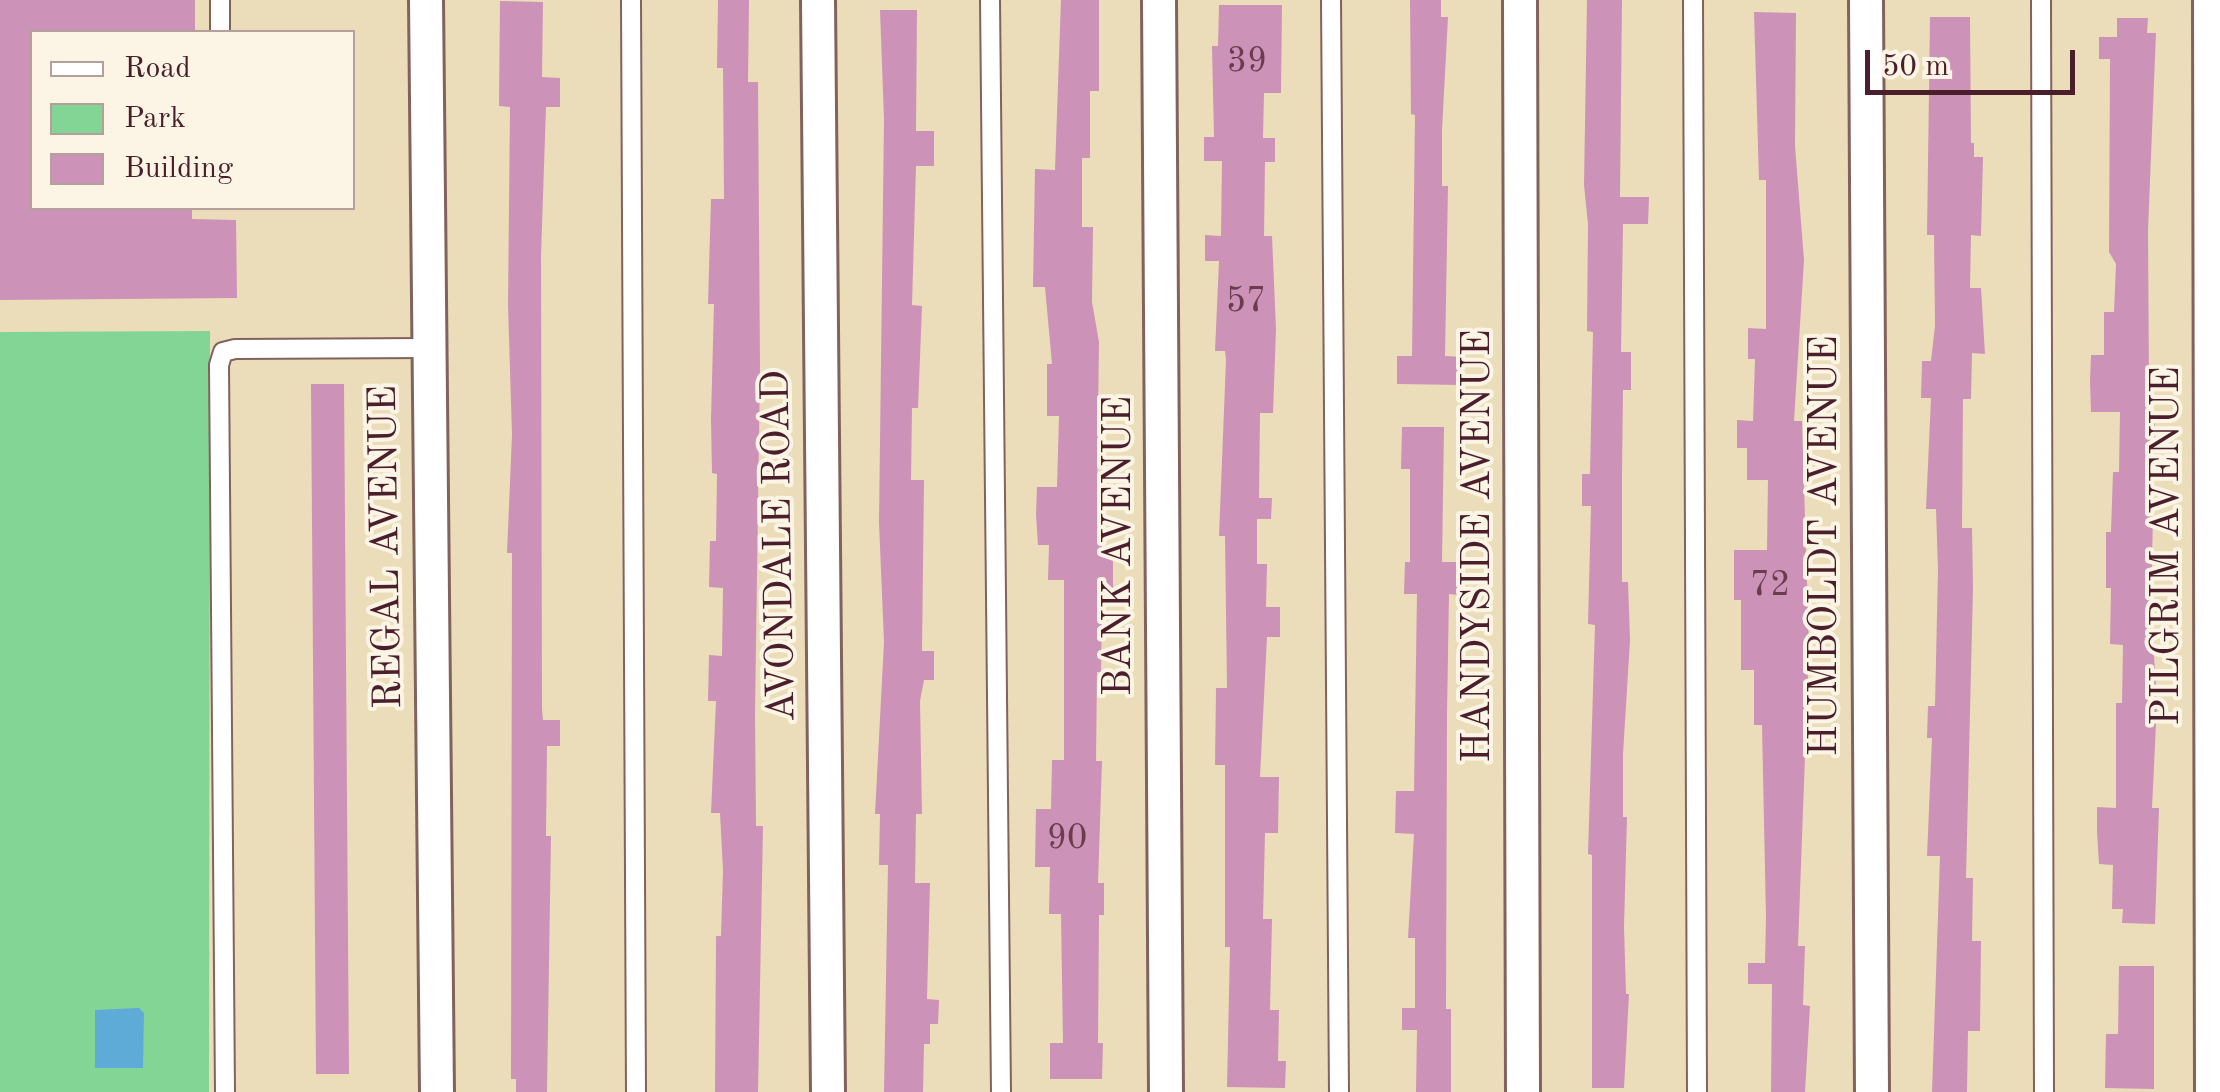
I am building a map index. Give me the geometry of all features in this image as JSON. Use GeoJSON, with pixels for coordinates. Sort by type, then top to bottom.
{"type":"FeatureCollection","features":[{"type":"Feature","properties":{"kind":"street","name":"REGAL AVENUE"},"geometry":{"type":"LineString","coordinates":[[426,0],[426,348],[437,1092]]}},
{"type":"Feature","properties":{"kind":"street","name":"AVONDALE ROAD"},"geometry":{"type":"LineString","coordinates":[[818,0],[828,1092]]}},
{"type":"Feature","properties":{"kind":"street","name":"BANK AVENUE"},"geometry":{"type":"LineString","coordinates":[[1158,0],[1166,1092]]}},
{"type":"Feature","properties":{"kind":"street","name":"HANDYSIDE AVENUE"},"geometry":{"type":"LineString","coordinates":[[1520,0],[1522,1092]]}},
{"type":"Feature","properties":{"kind":"street","name":"HUMBOLDT AVENUE"},"geometry":{"type":"LineString","coordinates":[[1866,0],[1872,1092]]}},
{"type":"Feature","properties":{"kind":"street","name":"PILGRIM AVENUE"},"geometry":{"type":"LineString","coordinates":[[2210,0],[2212,1092]]}},
{"type":"Feature","properties":{"kind":"lane"},"geometry":{"type":"LineString","coordinates":[[220,0],[220,30]]}},
{"type":"Feature","properties":{"kind":"lane"},"geometry":{"type":"LineString","coordinates":[[631,0],[636,1092]]}},
{"type":"Feature","properties":{"kind":"lane"},"geometry":{"type":"LineString","coordinates":[[990,0],[1000,1092]]}},
{"type":"Feature","properties":{"kind":"lane"},"geometry":{"type":"LineString","coordinates":[[1331,0],[1339,1092]]}},
{"type":"Feature","properties":{"kind":"lane"},"geometry":{"type":"LineString","coordinates":[[1693,0],[1697,1092]]}},
{"type":"Feature","properties":{"kind":"lane"},"geometry":{"type":"LineString","coordinates":[[2040,0],[2044,1092]]}},
{"type":"Feature","properties":{"kind":"lane"},"geometry":{"type":"LineString","coordinates":[[224,1092],[219,366],[224,352],[234,349],[426,348]]}},
{"type":"Feature","properties":{"kind":"green space"},"geometry":{"type":"Polygon","coordinates":[[[210,331],[209,1092],[0,1092],[0,332],[210,331]]]}},
{"type":"Feature","properties":{"kind":"water"},"geometry":{"type":"Polygon","coordinates":[[[139,1008],[144,1013],[143,1068],[95,1068],[95,1010],[139,1008]]]}},
{"type":"Feature","properties":{"kind":"building"},"geometry":{"type":"Polygon","coordinates":[[[0,0],[195,0],[195,30],[30,30],[30,210],[192,210],[192,219],[236,220],[237,298],[0,300],[0,0]]]}},
{"type":"Feature","properties":{"kind":"building"},"geometry":{"type":"Polygon","coordinates":[[[718,0],[749,0],[748,82],[758,82],[760,369],[755,713],[756,826],[763,826],[758,1092],[715,1092],[716,936],[721,936],[723,870],[720,813],[711,813],[716,701],[708,701],[709,655],[722,656],[723,588],[709,587],[710,541],[716,541],[717,474],[712,473],[711,419],[714,304],[708,304],[711,199],[724,199],[723,68],[717,68],[718,0]]]}},
{"type":"Feature","properties":{"kind":"building"},"geometry":{"type":"Polygon","coordinates":[[[1061,0],[1099,0],[1099,91],[1090,91],[1090,158],[1082,158],[1082,227],[1093,227],[1092,302],[1099,342],[1097,488],[1102,488],[1102,553],[1113,553],[1113,600],[1102,600],[1101,672],[1097,672],[1096,761],[1102,761],[1098,883],[1104,883],[1104,915],[1099,915],[1098,1043],[1103,1043],[1102,1079],[1050,1079],[1050,1043],[1063,1043],[1061,914],[1049,914],[1050,867],[1035,867],[1036,809],[1051,809],[1052,760],[1064,760],[1064,580],[1048,580],[1049,545],[1038,545],[1036,514],[1037,487],[1057,487],[1059,416],[1047,416],[1047,364],[1052,364],[1045,287],[1033,287],[1035,169],[1055,170],[1061,0]]]}},
{"type":"Feature","properties":{"kind":"building"},"geometry":{"type":"Polygon","coordinates":[[[1410,0],[1441,0],[1441,17],[1448,17],[1442,130],[1442,186],[1448,186],[1445,356],[1463,357],[1462,385],[1397,384],[1397,356],[1412,356],[1415,115],[1411,114],[1410,0]]]}},
{"type":"Feature","properties":{"kind":"building"},"geometry":{"type":"Polygon","coordinates":[[[1587,0],[1622,0],[1620,197],[1649,197],[1648,224],[1623,224],[1621,352],[1631,352],[1631,390],[1623,390],[1622,474],[1622,582],[1628,582],[1630,640],[1623,754],[1623,817],[1627,817],[1624,927],[1629,994],[1624,1088],[1592,1088],[1592,855],[1588,854],[1595,625],[1588,624],[1591,506],[1582,506],[1582,474],[1590,474],[1593,332],[1587,331],[1588,224],[1584,185],[1587,0]]]}},
{"type":"Feature","properties":{"kind":"building"},"geometry":{"type":"Polygon","coordinates":[[[500,1],[543,2],[542,77],[560,78],[560,107],[546,107],[541,256],[542,709],[543,720],[560,720],[560,746],[547,746],[546,836],[551,836],[547,1092],[516,1092],[516,1079],[511,1079],[512,553],[507,553],[512,435],[508,305],[510,107],[499,106],[500,1]]]}},
{"type":"Feature","properties":{"kind":"building"},"geometry":{"type":"Polygon","coordinates":[[[1219,5],[1282,5],[1281,93],[1264,93],[1263,138],[1275,138],[1275,162],[1265,162],[1264,236],[1272,236],[1276,329],[1273,413],[1260,413],[1259,498],[1272,498],[1271,519],[1257,519],[1257,564],[1267,564],[1266,607],[1280,607],[1280,637],[1267,637],[1260,777],[1279,777],[1278,833],[1265,833],[1263,919],[1272,919],[1270,1010],[1279,1010],[1278,1061],[1286,1061],[1285,1088],[1227,1087],[1230,947],[1225,947],[1225,765],[1215,765],[1216,688],[1227,688],[1225,536],[1219,536],[1226,360],[1225,351],[1215,351],[1219,261],[1205,261],[1205,235],[1221,236],[1222,161],[1204,161],[1204,137],[1214,137],[1212,46],[1218,46],[1219,5]]]}},
{"type":"Feature","properties":{"kind":"building"},"geometry":{"type":"Polygon","coordinates":[[[880,10],[917,10],[916,131],[934,131],[934,166],[916,166],[912,305],[922,306],[918,408],[912,408],[911,480],[924,480],[922,651],[934,651],[934,680],[924,680],[920,701],[922,814],[916,814],[915,883],[930,883],[927,999],[939,1000],[938,1024],[930,1024],[930,1044],[924,1044],[923,1092],[884,1092],[888,865],[879,865],[880,814],[875,814],[884,642],[879,523],[884,119],[880,10]]]}},
{"type":"Feature","properties":{"kind":"building"},"geometry":{"type":"Polygon","coordinates":[[[1754,12],[1796,13],[1795,146],[1804,260],[1794,421],[1802,421],[1809,647],[1798,946],[1805,946],[1803,1005],[1810,1006],[1805,1092],[1771,1092],[1772,984],[1748,984],[1748,963],[1765,963],[1766,918],[1762,725],[1754,725],[1754,670],[1741,670],[1741,600],[1734,600],[1734,550],[1767,550],[1768,480],[1747,480],[1747,448],[1737,448],[1737,420],[1753,421],[1755,359],[1748,359],[1748,328],[1766,329],[1766,180],[1759,180],[1754,12]]]}},
{"type":"Feature","properties":{"kind":"building"},"geometry":{"type":"Polygon","coordinates":[[[1930,17],[1970,17],[1971,143],[1974,157],[1983,157],[1981,236],[1971,235],[1970,288],[1981,288],[1985,354],[1972,353],[1971,399],[1963,399],[1962,528],[1972,528],[1973,588],[1966,878],[1973,878],[1972,941],[1981,941],[1980,1031],[1968,1031],[1967,1092],[1932,1092],[1940,856],[1927,856],[1932,738],[1927,738],[1928,706],[1935,706],[1938,570],[1936,509],[1926,509],[1931,398],[1921,398],[1922,361],[1931,361],[1935,326],[1934,235],[1927,235],[1930,17]]]}},
{"type":"Feature","properties":{"kind":"building"},"geometry":{"type":"Polygon","coordinates":[[[2117,18],[2148,18],[2147,33],[2156,33],[2148,230],[2149,387],[2151,421],[2155,421],[2151,608],[2157,703],[2152,808],[2159,808],[2155,924],[2122,923],[2123,909],[2112,909],[2113,865],[2099,864],[2097,832],[2097,807],[2116,808],[2116,703],[2122,703],[2123,645],[2110,644],[2111,588],[2106,588],[2106,532],[2111,532],[2113,472],[2119,472],[2120,412],[2091,412],[2090,381],[2091,355],[2104,355],[2104,312],[2114,312],[2116,264],[2109,252],[2110,59],[2099,59],[2099,37],[2117,37],[2117,18]]]}},
{"type":"Feature","properties":{"kind":"building"},"geometry":{"type":"Polygon","coordinates":[[[311,384],[344,384],[349,1074],[316,1074],[311,384]]]}},
{"type":"Feature","properties":{"kind":"building"},"geometry":{"type":"Polygon","coordinates":[[[1402,427],[1444,427],[1442,562],[1458,562],[1458,595],[1449,594],[1447,714],[1446,1009],[1451,1009],[1451,1092],[1416,1092],[1417,1030],[1402,1030],[1402,1008],[1415,1008],[1415,938],[1408,938],[1414,834],[1395,833],[1396,791],[1414,791],[1417,594],[1404,594],[1405,562],[1410,562],[1410,469],[1401,469],[1402,427]]]}},
{"type":"Feature","properties":{"kind":"building"},"geometry":{"type":"Polygon","coordinates":[[[2119,966],[2154,966],[2154,1089],[2105,1088],[2106,1034],[2118,1034],[2119,966]]]}}]}
